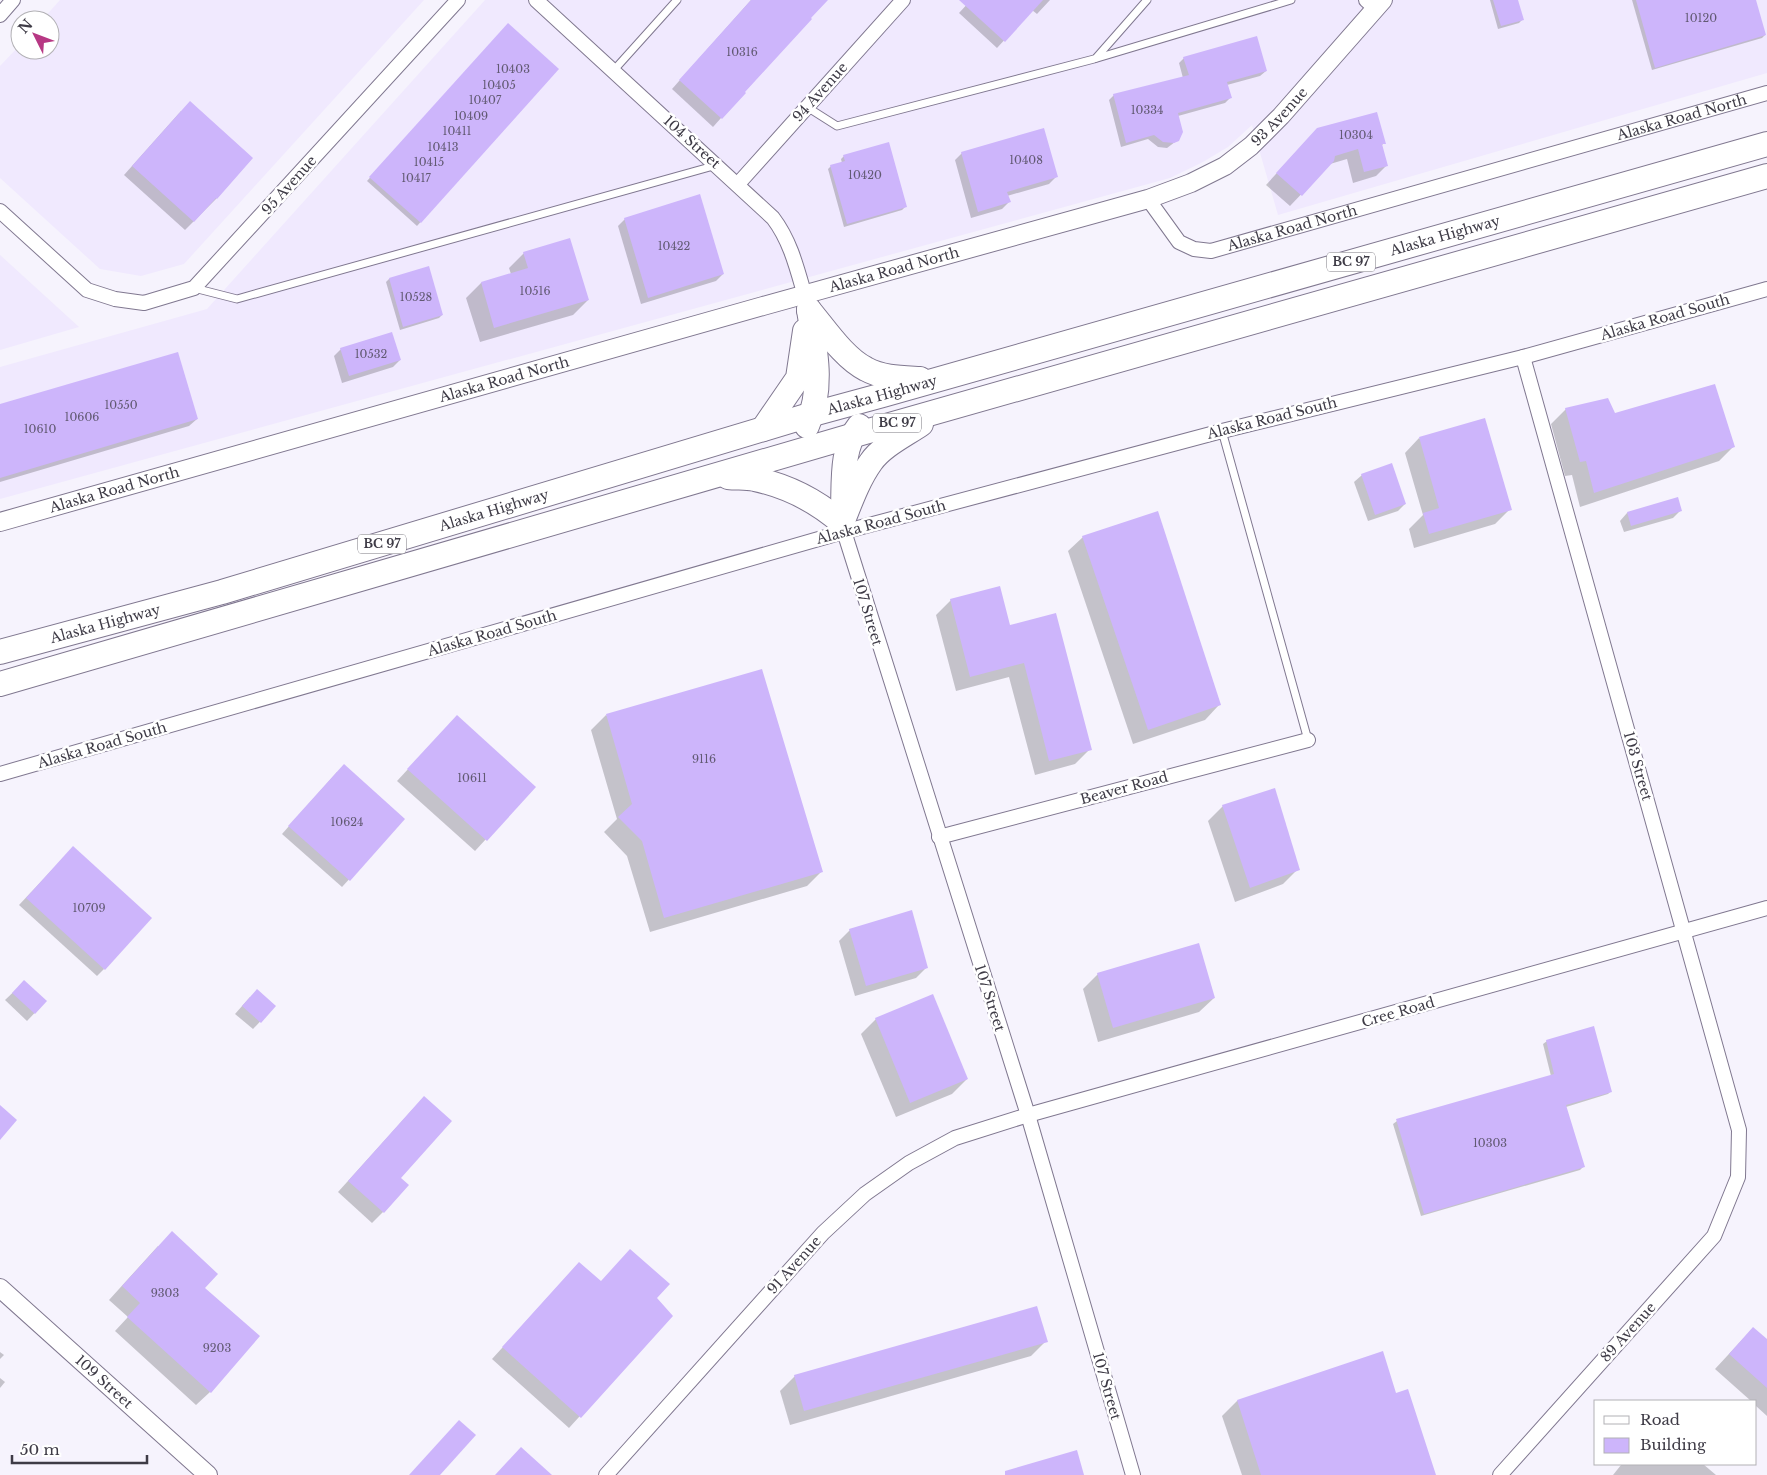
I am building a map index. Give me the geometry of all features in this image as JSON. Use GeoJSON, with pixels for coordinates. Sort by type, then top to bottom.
{"type":"FeatureCollection","features":[{"type":"Feature","properties":{"kind":"highway","name":"Alaska Highway"},"geometry":{"type":"LineString","coordinates":[[0,652],[222,592],[813,414],[883,396],[1767,144]]}},
{"type":"Feature","properties":{"kind":"highway","name":"Alaska Highway"},"geometry":{"type":"LineString","coordinates":[[0,684],[851,436],[1767,176]]}},
{"type":"Feature","properties":{"kind":"highway"},"geometry":{"type":"LineString","coordinates":[[806,302],[846,353],[866,369],[890,377],[934,380]]}},
{"type":"Feature","properties":{"kind":"highway"},"geometry":{"type":"LineString","coordinates":[[795,453],[813,414],[817,390],[817,365],[806,302]]}},
{"type":"Feature","properties":{"kind":"highway"},"geometry":{"type":"LineString","coordinates":[[763,429],[798,378],[806,302]]}},
{"type":"Feature","properties":{"kind":"highway"},"geometry":{"type":"LineString","coordinates":[[843,527],[844,469],[851,436],[883,396]]}},
{"type":"Feature","properties":{"kind":"highway"},"geometry":{"type":"LineString","coordinates":[[843,527],[858,485],[871,461],[891,444],[944,410]]}},
{"type":"Feature","properties":{"kind":"highway"},"geometry":{"type":"LineString","coordinates":[[712,477],[754,478],[782,487],[825,508],[843,527]]}},
{"type":"Feature","properties":{"kind":"street"},"geometry":{"type":"LineString","coordinates":[[0,14],[13,0]]}},
{"type":"Feature","properties":{"kind":"street","name":"95 Avenue"},"geometry":{"type":"LineString","coordinates":[[194,288],[458,0]]}},
{"type":"Feature","properties":{"kind":"street","name":"104 Street"},"geometry":{"type":"LineString","coordinates":[[536,0],[763,206],[782,229],[790,246],[806,302]]}},
{"type":"Feature","properties":{"kind":"street","name":"94 Avenue"},"geometry":{"type":"LineString","coordinates":[[738,184],[903,0]]}},
{"type":"Feature","properties":{"kind":"street","name":"93 Avenue"},"geometry":{"type":"LineString","coordinates":[[1148,199],[1191,183],[1225,166],[1252,146],[1281,116],[1375,3]]}},
{"type":"Feature","properties":{"kind":"street","name":"Alaska Road North"},"geometry":{"type":"LineString","coordinates":[[0,522],[806,302],[1148,199],[1180,242],[1194,249],[1211,251],[1767,93]]}},
{"type":"Feature","properties":{"kind":"street"},"geometry":{"type":"LineString","coordinates":[[0,211],[87,290],[114,300],[144,303],[194,288]]}},
{"type":"Feature","properties":{"kind":"street","name":"Alaska Road South"},"geometry":{"type":"LineString","coordinates":[[0,774],[843,527],[1523,357],[1767,289]]}},
{"type":"Feature","properties":{"kind":"street","name":"103 Street"},"geometry":{"type":"LineString","coordinates":[[1523,357],[1740,1130],[1738,1177]]}},
{"type":"Feature","properties":{"kind":"street","name":"107 Street"},"geometry":{"type":"LineString","coordinates":[[843,527],[1028,1115],[1133,1475]]}},
{"type":"Feature","properties":{"kind":"street","name":"Beaver Road"},"geometry":{"type":"LineString","coordinates":[[939,837],[1308,740]]}},
{"type":"Feature","properties":{"kind":"street","name":"Cree Road"},"geometry":{"type":"LineString","coordinates":[[1028,1115],[1767,908]]}},
{"type":"Feature","properties":{"kind":"street","name":"91 Avenue"},"geometry":{"type":"LineString","coordinates":[[606,1475],[823,1232],[865,1194],[910,1163],[954,1138],[1028,1115]]}},
{"type":"Feature","properties":{"kind":"street","name":"89 Avenue"},"geometry":{"type":"LineString","coordinates":[[1500,1475],[1714,1236],[1738,1177]]}},
{"type":"Feature","properties":{"kind":"street","name":"109 Street"},"geometry":{"type":"LineString","coordinates":[[0,1288],[208,1475]]}},
{"type":"Feature","properties":{"kind":"lane"},"geometry":{"type":"LineString","coordinates":[[614,70],[678,0]]}},
{"type":"Feature","properties":{"kind":"lane"},"geometry":{"type":"LineString","coordinates":[[1094,59],[1147,0]]}},
{"type":"Feature","properties":{"kind":"lane"},"geometry":{"type":"LineString","coordinates":[[807,107],[837,126],[1094,59],[1291,0]]}},
{"type":"Feature","properties":{"kind":"lane"},"geometry":{"type":"LineString","coordinates":[[194,288],[237,299],[718,165]]}},
{"type":"Feature","properties":{"kind":"lane"},"geometry":{"type":"LineString","coordinates":[[1222,431],[1308,740]]}},
{"type":"Feature","properties":{"kind":"shaded area"},"geometry":{"type":"Polygon","coordinates":[[[60,0],[424,0],[184,264],[141,276],[100,269],[0,178],[0,66],[10,56],[10,60],[60,60],[60,10],[51,10],[60,0]]]}},
{"type":"Feature","properties":{"kind":"shaded area"},"geometry":{"type":"Polygon","coordinates":[[[485,0],[1767,0],[1767,73],[1278,215],[1252,125],[1228,147],[1170,178],[0,499],[0,367],[207,309],[485,0]]]}},
{"type":"Feature","properties":{"kind":"shaded area"},"geometry":{"type":"Polygon","coordinates":[[[0,255],[79,327],[0,350],[0,255]]]}},
{"type":"Feature","properties":{"kind":"building"},"geometry":{"type":"Polygon","coordinates":[[[751,0],[828,0],[722,119],[679,80],[751,0]]]}},
{"type":"Feature","properties":{"kind":"building"},"geometry":{"type":"Polygon","coordinates":[[[959,0],[1043,0],[1005,42],[959,0]]]}},
{"type":"Feature","properties":{"kind":"building"},"geometry":{"type":"Polygon","coordinates":[[[1493,0],[1518,0],[1524,20],[1501,26],[1493,0]]]}},
{"type":"Feature","properties":{"kind":"building"},"geometry":{"type":"Polygon","coordinates":[[[1636,0],[1756,0],[1766,35],[1655,68],[1636,0]]]}},
{"type":"Feature","properties":{"kind":"building"},"geometry":{"type":"Polygon","coordinates":[[[508,23],[559,69],[421,223],[369,177],[508,23]]]}},
{"type":"Feature","properties":{"kind":"building"},"geometry":{"type":"Polygon","coordinates":[[[1257,36],[1267,71],[1227,82],[1232,98],[1178,113],[1183,132],[1179,141],[1174,143],[1163,142],[1154,135],[1126,143],[1113,94],[1189,75],[1183,57],[1257,36]]]}},
{"type":"Feature","properties":{"kind":"building"},"geometry":{"type":"Polygon","coordinates":[[[190,101],[253,158],[194,222],[132,166],[190,101]]]}},
{"type":"Feature","properties":{"kind":"building"},"geometry":{"type":"Polygon","coordinates":[[[1377,112],[1386,144],[1382,144],[1388,166],[1364,172],[1358,149],[1335,156],[1334,161],[1302,196],[1276,173],[1317,128],[1377,112]]]}},
{"type":"Feature","properties":{"kind":"building"},"geometry":{"type":"Polygon","coordinates":[[[1044,128],[1058,177],[1007,192],[1011,202],[978,212],[961,152],[1044,128]]]}},
{"type":"Feature","properties":{"kind":"building"},"geometry":{"type":"Polygon","coordinates":[[[889,142],[907,207],[847,224],[830,165],[845,161],[843,155],[889,142]]]}},
{"type":"Feature","properties":{"kind":"building"},"geometry":{"type":"Polygon","coordinates":[[[700,194],[724,274],[648,298],[624,218],[700,194]]]}},
{"type":"Feature","properties":{"kind":"building"},"geometry":{"type":"Polygon","coordinates":[[[570,238],[589,300],[494,328],[481,282],[528,268],[523,252],[570,238]]]}},
{"type":"Feature","properties":{"kind":"building"},"geometry":{"type":"Polygon","coordinates":[[[429,266],[443,315],[403,327],[389,278],[429,266]]]}},
{"type":"Feature","properties":{"kind":"building"},"geometry":{"type":"Polygon","coordinates":[[[392,332],[401,360],[349,376],[340,348],[392,332]]]}},
{"type":"Feature","properties":{"kind":"building"},"geometry":{"type":"Polygon","coordinates":[[[178,352],[198,419],[0,478],[0,404],[178,352]]]}},
{"type":"Feature","properties":{"kind":"building"},"geometry":{"type":"Polygon","coordinates":[[[1715,384],[1735,447],[1594,493],[1586,461],[1580,462],[1565,408],[1608,398],[1615,413],[1715,384]]]}},
{"type":"Feature","properties":{"kind":"building"},"geometry":{"type":"Polygon","coordinates":[[[1485,418],[1512,510],[1429,534],[1423,513],[1439,508],[1419,437],[1485,418]]]}},
{"type":"Feature","properties":{"kind":"building"},"geometry":{"type":"Polygon","coordinates":[[[1392,463],[1406,504],[1375,515],[1361,474],[1392,463]]]}},
{"type":"Feature","properties":{"kind":"building"},"geometry":{"type":"Polygon","coordinates":[[[1678,497],[1682,511],[1631,526],[1627,512],[1678,497]]]}},
{"type":"Feature","properties":{"kind":"building"},"geometry":{"type":"Polygon","coordinates":[[[1158,511],[1221,705],[1148,730],[1082,536],[1158,511]]]}},
{"type":"Feature","properties":{"kind":"building"},"geometry":{"type":"Polygon","coordinates":[[[1000,586],[1010,625],[1056,613],[1092,750],[1049,761],[1024,663],[970,677],[950,599],[1000,586]]]}},
{"type":"Feature","properties":{"kind":"building"},"geometry":{"type":"Polygon","coordinates":[[[762,669],[823,872],[664,918],[642,841],[618,817],[632,804],[606,714],[762,669]]]}},
{"type":"Feature","properties":{"kind":"building"},"geometry":{"type":"Polygon","coordinates":[[[457,715],[536,787],[487,841],[407,769],[457,715]]]}},
{"type":"Feature","properties":{"kind":"building"},"geometry":{"type":"Polygon","coordinates":[[[344,764],[405,819],[350,881],[288,826],[344,764]]]}},
{"type":"Feature","properties":{"kind":"building"},"geometry":{"type":"Polygon","coordinates":[[[1275,788],[1300,870],[1250,888],[1222,805],[1275,788]]]}},
{"type":"Feature","properties":{"kind":"building"},"geometry":{"type":"Polygon","coordinates":[[[73,846],[152,918],[105,970],[26,898],[73,846]]]}},
{"type":"Feature","properties":{"kind":"building"},"geometry":{"type":"Polygon","coordinates":[[[912,910],[928,968],[866,986],[849,929],[912,910]]]}},
{"type":"Feature","properties":{"kind":"building"},"geometry":{"type":"Polygon","coordinates":[[[1199,943],[1215,998],[1113,1028],[1097,973],[1199,943]]]}},
{"type":"Feature","properties":{"kind":"building"},"geometry":{"type":"Polygon","coordinates":[[[24,980],[47,1001],[35,1014],[12,993],[24,980]]]}},
{"type":"Feature","properties":{"kind":"building"},"geometry":{"type":"Polygon","coordinates":[[[257,989],[276,1006],[261,1023],[242,1006],[257,989]]]}},
{"type":"Feature","properties":{"kind":"building"},"geometry":{"type":"Polygon","coordinates":[[[933,994],[968,1079],[910,1103],[875,1018],[933,994]]]}},
{"type":"Feature","properties":{"kind":"building"},"geometry":{"type":"Polygon","coordinates":[[[1594,1026],[1612,1092],[1566,1105],[1585,1167],[1424,1214],[1396,1119],[1554,1074],[1546,1040],[1594,1026]]]}},
{"type":"Feature","properties":{"kind":"building"},"geometry":{"type":"Polygon","coordinates":[[[424,1096],[452,1121],[401,1178],[409,1185],[384,1213],[348,1181],[424,1096]]]}},
{"type":"Feature","properties":{"kind":"building"},"geometry":{"type":"Polygon","coordinates":[[[0,1105],[17,1120],[0,1140],[0,1105]]]}},
{"type":"Feature","properties":{"kind":"building"},"geometry":{"type":"Polygon","coordinates":[[[172,1231],[218,1274],[205,1288],[260,1336],[211,1393],[127,1317],[140,1303],[122,1286],[172,1231]]]}},
{"type":"Feature","properties":{"kind":"building"},"geometry":{"type":"Polygon","coordinates":[[[630,1249],[670,1284],[657,1298],[673,1316],[581,1418],[502,1347],[579,1262],[601,1281],[630,1249]]]}},
{"type":"Feature","properties":{"kind":"building"},"geometry":{"type":"Polygon","coordinates":[[[1037,1306],[1048,1342],[804,1411],[794,1375],[1037,1306]]]}},
{"type":"Feature","properties":{"kind":"building"},"geometry":{"type":"Polygon","coordinates":[[[1753,1327],[1767,1339],[1767,1388],[1729,1354],[1753,1327]]]}},
{"type":"Feature","properties":{"kind":"building"},"geometry":{"type":"Polygon","coordinates":[[[1383,1351],[1396,1393],[1408,1389],[1436,1475],[1261,1475],[1237,1400],[1383,1351]]]}},
{"type":"Feature","properties":{"kind":"building"},"geometry":{"type":"Polygon","coordinates":[[[459,1420],[476,1435],[440,1475],[409,1475],[459,1420]]]}},
{"type":"Feature","properties":{"kind":"building"},"geometry":{"type":"Polygon","coordinates":[[[521,1447],[552,1475],[495,1475],[521,1447]]]}},
{"type":"Feature","properties":{"kind":"building"},"geometry":{"type":"Polygon","coordinates":[[[1077,1450],[1084,1475],[1005,1475],[1005,1471],[1077,1450]]]}}]}
